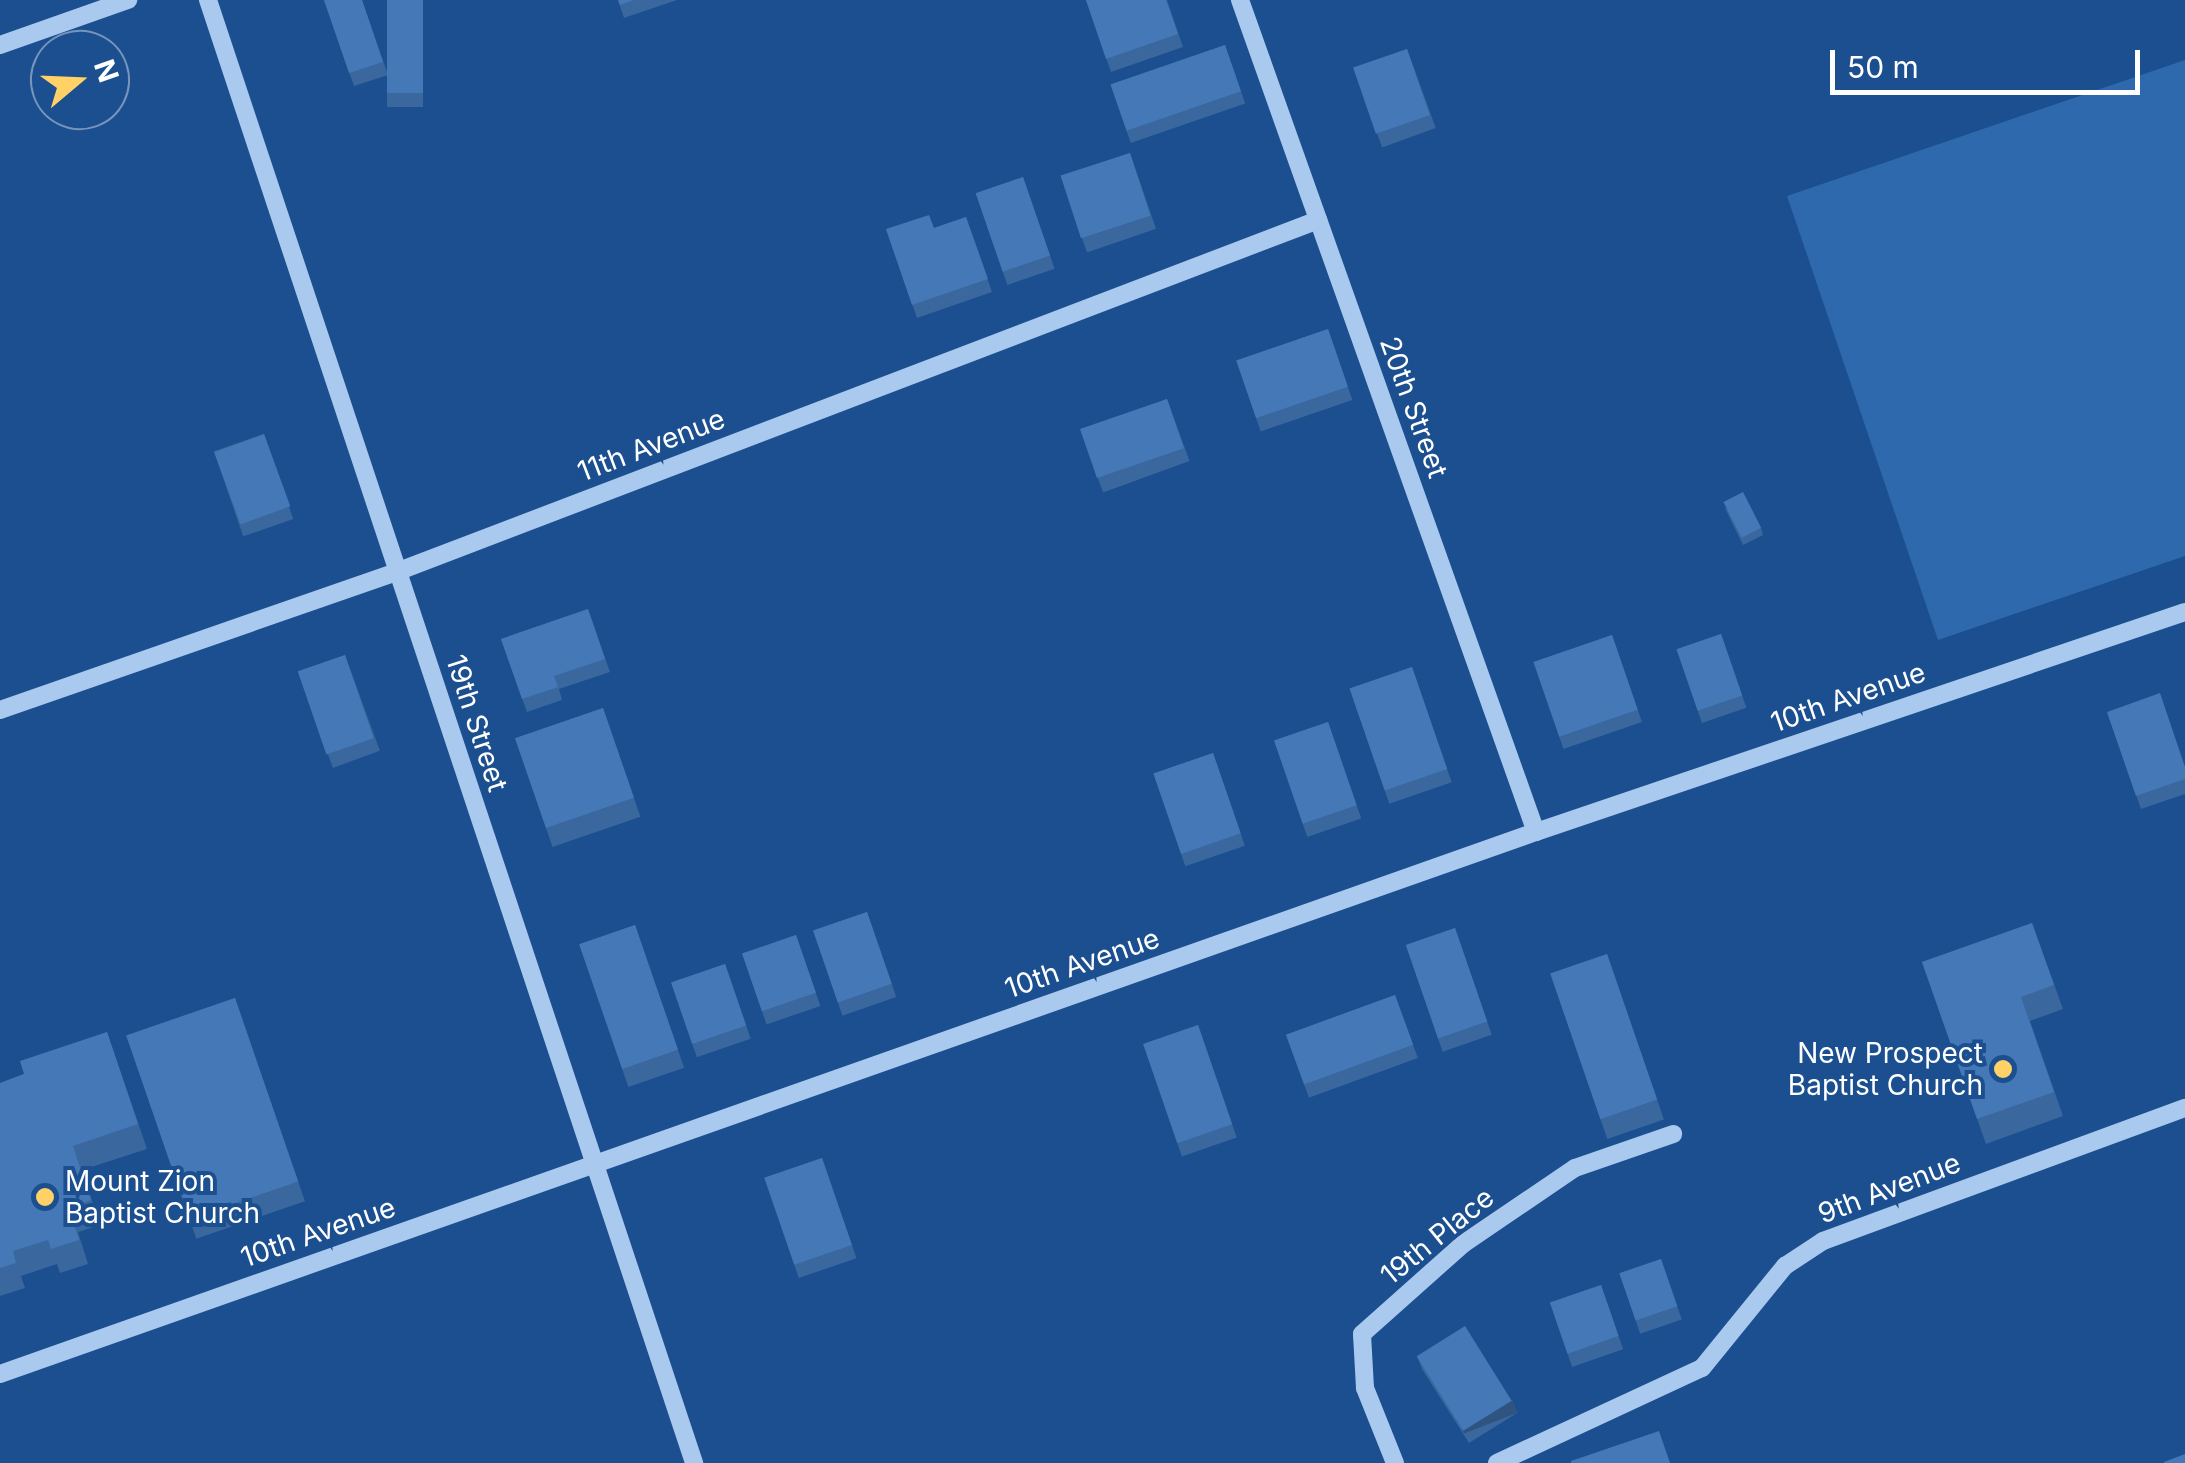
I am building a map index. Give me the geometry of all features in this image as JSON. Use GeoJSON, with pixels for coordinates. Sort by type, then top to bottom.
{"type":"FeatureCollection","features":[{"type":"Feature","properties":{"kind":"street"},"geometry":{"type":"LineString","coordinates":[[0,45],[128,0]]}},
{"type":"Feature","properties":{"kind":"street","name":"19th Street"},"geometry":{"type":"LineString","coordinates":[[208,0],[694,1463]]}},
{"type":"Feature","properties":{"kind":"street","name":"20th Street"},"geometry":{"type":"LineString","coordinates":[[1240,0],[1536,832]]}},
{"type":"Feature","properties":{"kind":"street","name":"11th Avenue"},"geometry":{"type":"LineString","coordinates":[[0,710],[399,571],[1318,220]]}},
{"type":"Feature","properties":{"kind":"street","name":"10th Avenue"},"geometry":{"type":"LineString","coordinates":[[0,1374],[1536,832],[2185,612]]}},
{"type":"Feature","properties":{"kind":"street","name":"9th Avenue"},"geometry":{"type":"LineString","coordinates":[[1497,1463],[1702,1368],[1784,1266],[1822,1241],[2185,1108]]}},
{"type":"Feature","properties":{"kind":"street","name":"19th Place"},"geometry":{"type":"LineString","coordinates":[[1395,1463],[1364,1388],[1362,1334],[1464,1244],[1575,1168],[1673,1134]]}},
{"type":"Feature","properties":{"kind":"shaded area"},"geometry":{"type":"Polygon","coordinates":[[[2185,60],[2185,556],[1938,640],[1787,196],[2185,60]]]}},
{"type":"Feature","properties":{"kind":"building"},"geometry":{"type":"Polygon","coordinates":[[[324,0],[362,0],[383,62],[349,73],[324,0]]]}},
{"type":"Feature","properties":{"kind":"building"},"geometry":{"type":"Polygon","coordinates":[[[387,0],[423,0],[423,93],[387,93],[387,0]]]}},
{"type":"Feature","properties":{"kind":"building"},"geometry":{"type":"Polygon","coordinates":[[[1086,0],[1166,0],[1178,34],[1106,59],[1086,0]]]}},
{"type":"Feature","properties":{"kind":"building"},"geometry":{"type":"Polygon","coordinates":[[[1225,45],[1241,91],[1127,131],[1111,84],[1225,45]]]}},
{"type":"Feature","properties":{"kind":"building"},"geometry":{"type":"Polygon","coordinates":[[[1407,49],[1430,115],[1376,134],[1353,68],[1407,49]]]}},
{"type":"Feature","properties":{"kind":"building"},"geometry":{"type":"Polygon","coordinates":[[[1130,153],[1150,216],[1081,238],[1061,176],[1130,153]]]}},
{"type":"Feature","properties":{"kind":"building"},"geometry":{"type":"Polygon","coordinates":[[[1023,177],[1050,255],[1003,272],[976,193],[1023,177]]]}},
{"type":"Feature","properties":{"kind":"building"},"geometry":{"type":"Polygon","coordinates":[[[929,215],[934,228],[966,217],[988,279],[912,305],[886,229],[929,215]]]}},
{"type":"Feature","properties":{"kind":"building"},"geometry":{"type":"Polygon","coordinates":[[[1328,329],[1348,387],[1256,418],[1236,361],[1328,329]]]}},
{"type":"Feature","properties":{"kind":"building"},"geometry":{"type":"Polygon","coordinates":[[[1167,399],[1184,448],[1097,478],[1080,429],[1167,399]]]}},
{"type":"Feature","properties":{"kind":"building"},"geometry":{"type":"Polygon","coordinates":[[[264,434],[290,506],[241,524],[214,452],[264,434]]]}},
{"type":"Feature","properties":{"kind":"building"},"geometry":{"type":"Polygon","coordinates":[[[1743,492],[1761,528],[1742,538],[1723,502],[1743,492]]]}},
{"type":"Feature","properties":{"kind":"building"},"geometry":{"type":"Polygon","coordinates":[[[588,609],[605,659],[554,676],[558,687],[522,699],[501,639],[588,609]]]}},
{"type":"Feature","properties":{"kind":"building"},"geometry":{"type":"Polygon","coordinates":[[[1721,634],[1742,695],[1698,711],[1677,649],[1721,634]]]}},
{"type":"Feature","properties":{"kind":"building"},"geometry":{"type":"Polygon","coordinates":[[[1612,635],[1638,710],[1559,737],[1534,662],[1612,635]]]}},
{"type":"Feature","properties":{"kind":"building"},"geometry":{"type":"Polygon","coordinates":[[[345,655],[374,738],[326,754],[298,671],[345,655]]]}},
{"type":"Feature","properties":{"kind":"building"},"geometry":{"type":"Polygon","coordinates":[[[1412,667],[1447,769],[1385,791],[1350,688],[1412,667]]]}},
{"type":"Feature","properties":{"kind":"building"},"geometry":{"type":"Polygon","coordinates":[[[2160,693],[2185,767],[2185,779],[2136,796],[2107,712],[2160,693]]]}},
{"type":"Feature","properties":{"kind":"building"},"geometry":{"type":"Polygon","coordinates":[[[603,708],[634,798],[546,828],[515,738],[603,708]]]}},
{"type":"Feature","properties":{"kind":"building"},"geometry":{"type":"Polygon","coordinates":[[[1328,722],[1357,805],[1303,824],[1274,741],[1328,722]]]}},
{"type":"Feature","properties":{"kind":"building"},"geometry":{"type":"Polygon","coordinates":[[[1213,753],[1241,833],[1181,854],[1153,774],[1213,753]]]}},
{"type":"Feature","properties":{"kind":"building"},"geometry":{"type":"Polygon","coordinates":[[[867,912],[892,984],[838,1002],[813,931],[867,912]]]}},
{"type":"Feature","properties":{"kind":"building","name":"New Prospect Baptist Church"},"geometry":{"type":"Polygon","coordinates":[[[2032,923],[2054,985],[2021,997],[2054,1092],[1977,1119],[1922,962],[2032,923]]]}},
{"type":"Feature","properties":{"kind":"building"},"geometry":{"type":"Polygon","coordinates":[[[635,925],[678,1050],[622,1069],[579,944],[635,925]]]}},
{"type":"Feature","properties":{"kind":"building"},"geometry":{"type":"Polygon","coordinates":[[[1455,928],[1487,1022],[1438,1039],[1406,945],[1455,928]]]}},
{"type":"Feature","properties":{"kind":"building"},"geometry":{"type":"Polygon","coordinates":[[[796,935],[816,993],[762,1011],[742,954],[796,935]]]}},
{"type":"Feature","properties":{"kind":"building"},"geometry":{"type":"Polygon","coordinates":[[[1607,954],[1657,1100],[1600,1119],[1550,974],[1607,954]]]}},
{"type":"Feature","properties":{"kind":"building"},"geometry":{"type":"Polygon","coordinates":[[[725,964],[746,1025],[692,1044],[671,983],[725,964]]]}},
{"type":"Feature","properties":{"kind":"building"},"geometry":{"type":"Polygon","coordinates":[[[1395,995],[1413,1045],[1304,1084],[1286,1035],[1395,995]]]}},
{"type":"Feature","properties":{"kind":"building"},"geometry":{"type":"Polygon","coordinates":[[[235,998],[298,1181],[189,1219],[126,1035],[235,998]]]}},
{"type":"Feature","properties":{"kind":"building"},"geometry":{"type":"Polygon","coordinates":[[[1198,1025],[1232,1124],[1177,1143],[1143,1044],[1198,1025]]]}},
{"type":"Feature","properties":{"kind":"building","name":"Mount Zion Baptist Church"},"geometry":{"type":"Polygon","coordinates":[[[107,1032],[138,1124],[73,1146],[91,1200],[69,1207],[79,1240],[51,1249],[48,1240],[13,1251],[16,1263],[0,1268],[0,1083],[24,1074],[20,1061],[107,1032]]]}},
{"type":"Feature","properties":{"kind":"building"},"geometry":{"type":"Polygon","coordinates":[[[822,1158],[852,1245],[794,1265],[764,1178],[822,1158]]]}},
{"type":"Feature","properties":{"kind":"building"},"geometry":{"type":"Polygon","coordinates":[[[1661,1259],[1677,1306],[1636,1321],[1619,1273],[1661,1259]]]}},
{"type":"Feature","properties":{"kind":"building"},"geometry":{"type":"Polygon","coordinates":[[[1601,1285],[1619,1336],[1568,1354],[1550,1303],[1601,1285]]]}},
{"type":"Feature","properties":{"kind":"building"},"geometry":{"type":"Polygon","coordinates":[[[1465,1326],[1512,1401],[1463,1431],[1417,1356],[1465,1326]]]}},
{"type":"Feature","properties":{"kind":"building"},"geometry":{"type":"Polygon","coordinates":[[[1659,1431],[1670,1463],[1571,1463],[1571,1461],[1659,1431]]]}},
{"type":"Feature","properties":{"kind":"building"},"geometry":{"type":"Polygon","coordinates":[[[2185,1454],[2185,1463],[2164,1463],[2164,1462],[2185,1454]]]}},
{"type":"Feature","properties":{"kind":"place","name":"New Prospect Baptist Church"},"geometry":{"type":"Point","coordinates":[2003,1069]}},
{"type":"Feature","properties":{"kind":"place","name":"Mount Zion Baptist Church"},"geometry":{"type":"Point","coordinates":[45,1197]}}]}
